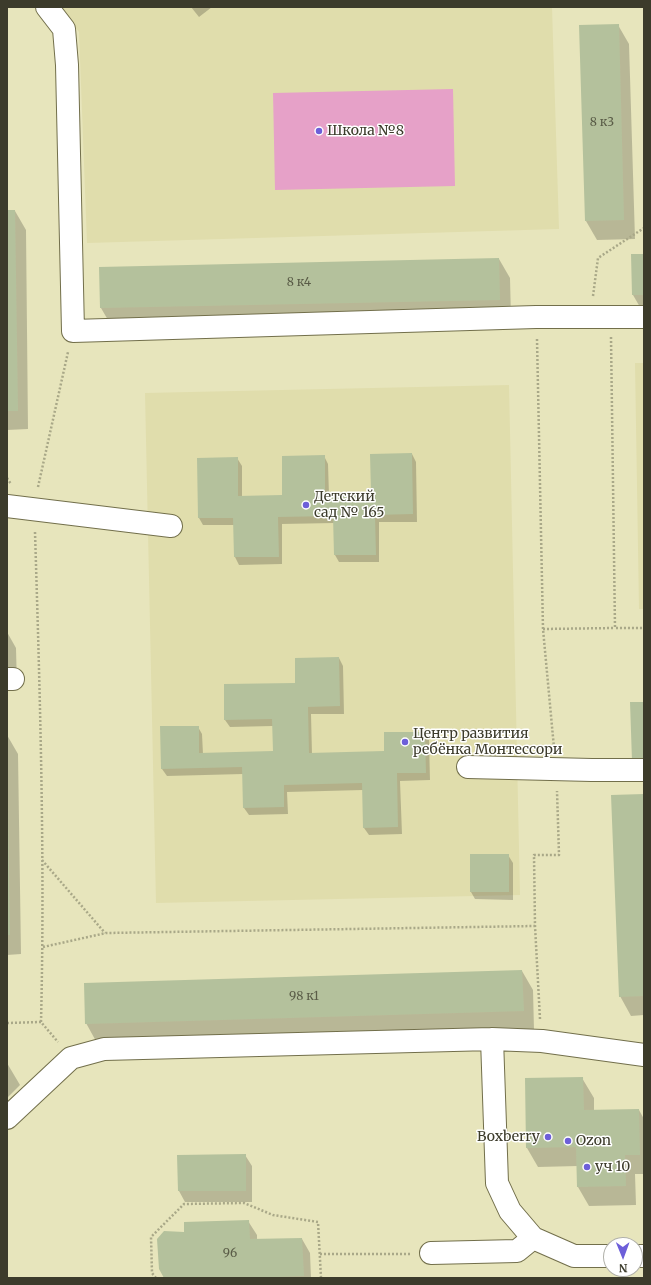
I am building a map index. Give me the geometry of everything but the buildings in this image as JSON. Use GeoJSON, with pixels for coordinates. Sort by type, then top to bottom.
{"type":"FeatureCollection","features":[{"type":"Feature","properties":{"kind":"lane"},"geometry":{"type":"LineString","coordinates":[[47,7],[64,29],[67,65],[73,331],[536,317],[644,317]]}},
{"type":"Feature","properties":{"kind":"lane"},"geometry":{"type":"LineString","coordinates":[[7,506],[171,526]]}},
{"type":"Feature","properties":{"kind":"lane"},"geometry":{"type":"LineString","coordinates":[[468,767],[644,770]]}},
{"type":"Feature","properties":{"kind":"lane"},"geometry":{"type":"LineString","coordinates":[[492,1039],[497,1183],[510,1211],[533,1238],[574,1256],[603,1256]]}},
{"type":"Feature","properties":{"kind":"lane"},"geometry":{"type":"LineString","coordinates":[[7,1118],[71,1058],[104,1049],[492,1039],[542,1041],[644,1055]]}},
{"type":"Feature","properties":{"kind":"lane"},"geometry":{"type":"LineString","coordinates":[[431,1254],[516,1251],[533,1238]]}},
{"type":"Feature","properties":{"kind":"path"},"geometry":{"type":"LineString","coordinates":[[615,628],[598,258],[644,228]]}},
{"type":"Feature","properties":{"kind":"path"},"geometry":{"type":"LineString","coordinates":[[536,317],[543,629],[556,769],[559,855],[534,855],[535,926],[542,1041]]}},
{"type":"Feature","properties":{"kind":"path"},"geometry":{"type":"LineString","coordinates":[[7,1023],[41,1022],[43,947],[42,860],[39,670],[34,509],[73,331]]}},
{"type":"Feature","properties":{"kind":"path"},"geometry":{"type":"LineString","coordinates":[[7,478],[11,483]]}},
{"type":"Feature","properties":{"kind":"path"},"geometry":{"type":"LineString","coordinates":[[543,629],[644,628]]}},
{"type":"Feature","properties":{"kind":"path"},"geometry":{"type":"LineString","coordinates":[[42,860],[106,933]]}},
{"type":"Feature","properties":{"kind":"path"},"geometry":{"type":"LineString","coordinates":[[43,947],[106,933],[535,926]]}},
{"type":"Feature","properties":{"kind":"path"},"geometry":{"type":"LineString","coordinates":[[156,1278],[152,1274],[151,1237],[184,1204],[244,1203],[273,1215],[318,1222],[320,1278]]}},
{"type":"Feature","properties":{"kind":"path"},"geometry":{"type":"LineString","coordinates":[[320,1254],[431,1254]]}},
{"type":"Feature","properties":{"kind":"shaded area","name":"Школа №8"},"geometry":{"type":"Polygon","coordinates":[[[59,7],[552,7],[559,229],[87,243],[79,32],[59,7]]]}},
{"type":"Feature","properties":{"kind":"shaded area"},"geometry":{"type":"Polygon","coordinates":[[[453,89],[455,186],[275,190],[273,93],[453,89]]]}},
{"type":"Feature","properties":{"kind":"shaded area"},"geometry":{"type":"Polygon","coordinates":[[[635,363],[644,363],[644,609],[639,609],[635,363]]]}},
{"type":"Feature","properties":{"kind":"shaded area"},"geometry":{"type":"Polygon","coordinates":[[[509,385],[520,895],[156,903],[145,393],[509,385]]]}},
{"type":"Feature","properties":{"kind":"place","name":"Школа №8"},"geometry":{"type":"Point","coordinates":[319,131]}},
{"type":"Feature","properties":{"kind":"place","name":"Детский сад № 165"},"geometry":{"type":"Point","coordinates":[306,505]}},
{"type":"Feature","properties":{"kind":"place","name":"Центр развития ребёнка Монтессори"},"geometry":{"type":"Point","coordinates":[405,742]}},
{"type":"Feature","properties":{"kind":"place","name":"Boxberry"},"geometry":{"type":"Point","coordinates":[548,1137]}},
{"type":"Feature","properties":{"kind":"place","name":"Ozon"},"geometry":{"type":"Point","coordinates":[568,1141]}},
{"type":"Feature","properties":{"kind":"place","name":"уч 10"},"geometry":{"type":"Point","coordinates":[587,1167]}}]}
